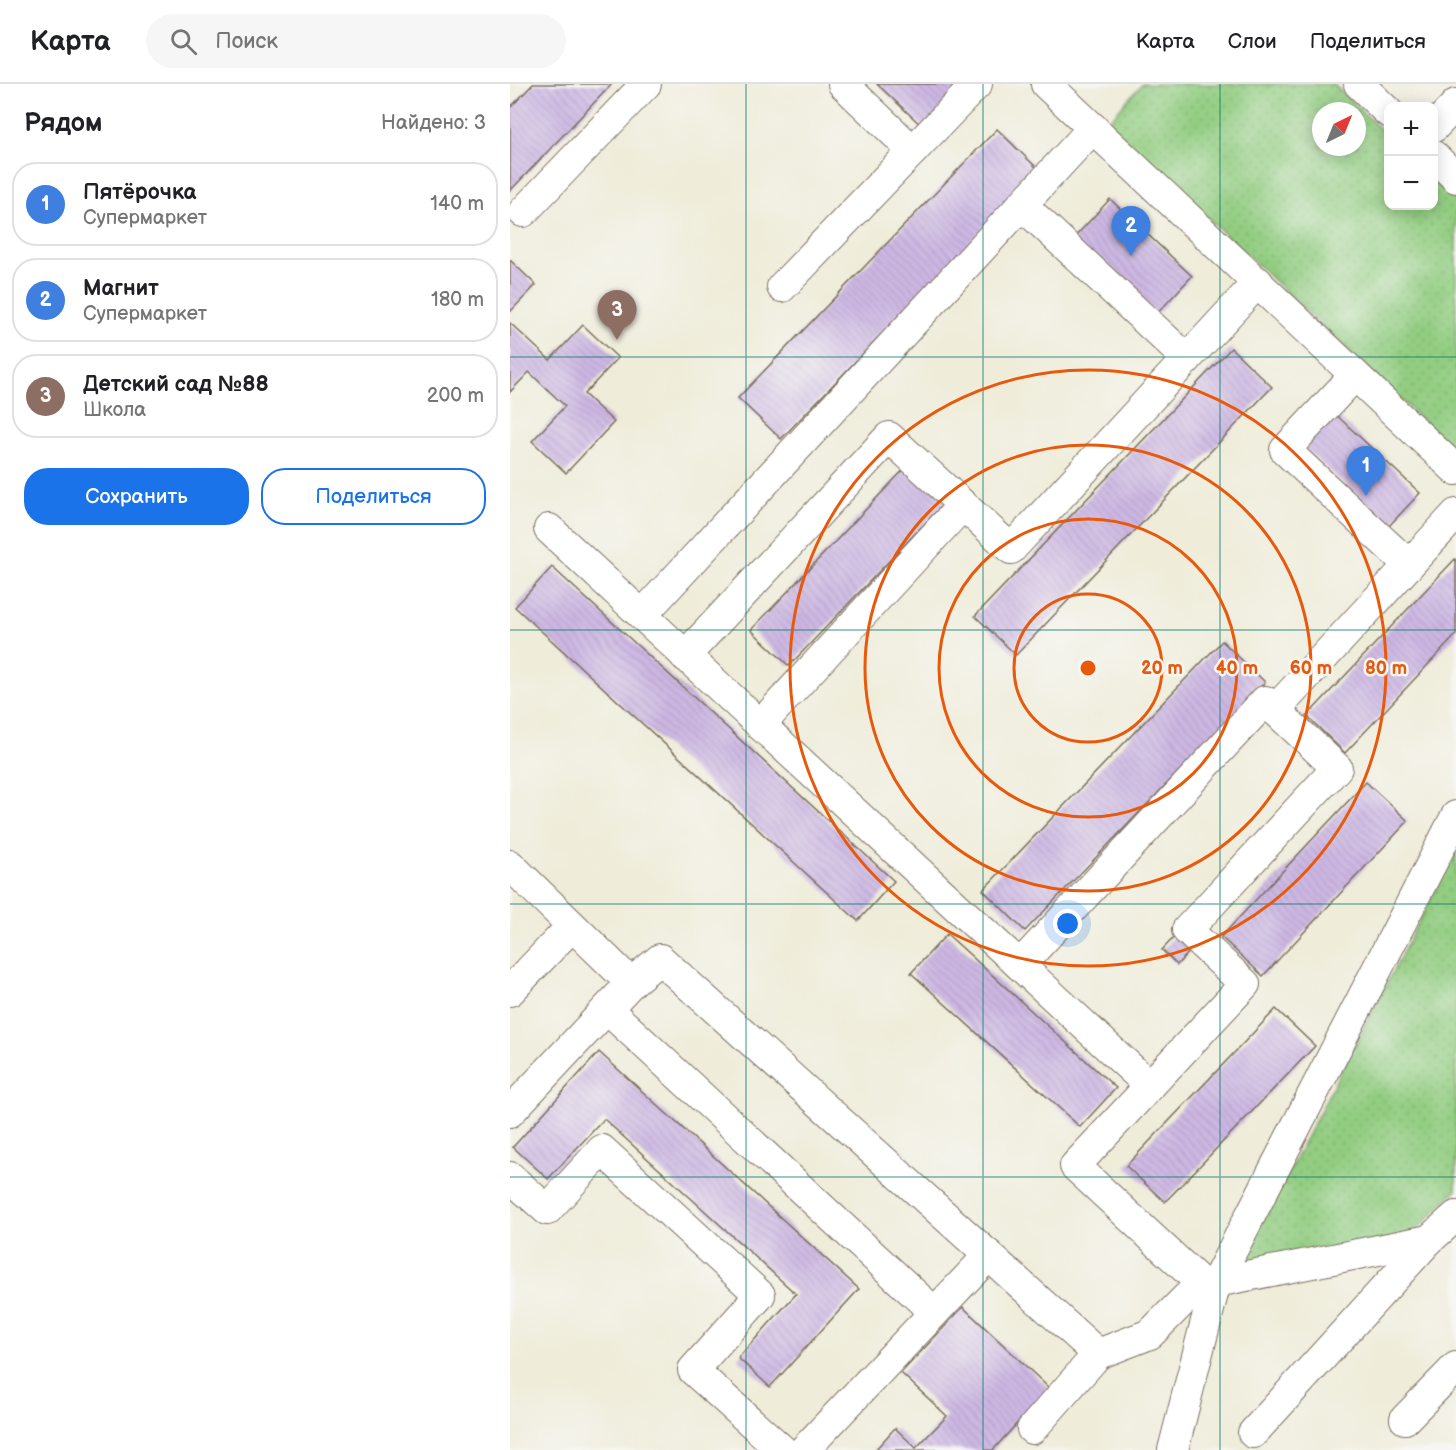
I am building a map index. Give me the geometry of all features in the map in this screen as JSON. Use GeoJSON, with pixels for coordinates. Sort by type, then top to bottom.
{"type":"FeatureCollection","features":[{"type":"Feature","properties":{"kind":"street"},"geometry":{"type":"LineString","coordinates":[[523,212],[646,84]]}},
{"type":"Feature","properties":{"kind":"street"},"geometry":{"type":"LineString","coordinates":[[843,84],[913,151]]}},
{"type":"Feature","properties":{"kind":"street"},"geometry":{"type":"LineString","coordinates":[[782,287],[977,84]]}},
{"type":"Feature","properties":{"kind":"street"},"geometry":{"type":"LineString","coordinates":[[1046,84],[1456,470]]}},
{"type":"Feature","properties":{"kind":"street"},"geometry":{"type":"LineString","coordinates":[[1359,84],[1384,107]]}},
{"type":"Feature","properties":{"kind":"street"},"geometry":{"type":"LineString","coordinates":[[1438,123],[1456,104]]}},
{"type":"Feature","properties":{"kind":"street"},"geometry":{"type":"LineString","coordinates":[[642,615],[1093,128]]}},
{"type":"Feature","properties":{"kind":"street"},"geometry":{"type":"LineString","coordinates":[[1438,160],[1456,178]]}},
{"type":"Feature","properties":{"kind":"street"},"geometry":{"type":"LineString","coordinates":[[1022,205],[1187,359]]}},
{"type":"Feature","properties":{"kind":"street"},"geometry":{"type":"LineString","coordinates":[[686,656],[889,436],[1011,549],[1258,282]]}},
{"type":"Feature","properties":{"kind":"street"},"geometry":{"type":"LineString","coordinates":[[1355,375],[1285,450],[1409,565]]}},
{"type":"Feature","properties":{"kind":"street"},"geometry":{"type":"LineString","coordinates":[[760,724],[963,505]]}},
{"type":"Feature","properties":{"kind":"street"},"geometry":{"type":"LineString","coordinates":[[1275,710],[1456,514]]}},
{"type":"Feature","properties":{"kind":"street"},"geometry":{"type":"LineString","coordinates":[[549,529],[1150,1086]]}},
{"type":"Feature","properties":{"kind":"street"},"geometry":{"type":"LineString","coordinates":[[1020,965],[1265,701],[1337,768],[1187,930],[1245,984],[1076,1166],[1209,1282]]}},
{"type":"Feature","properties":{"kind":"street"},"geometry":{"type":"LineString","coordinates":[[1173,1450],[1209,1282],[1456,816]]}},
{"type":"Feature","properties":{"kind":"street"},"geometry":{"type":"LineString","coordinates":[[510,866],[631,983]]}},
{"type":"Feature","properties":{"kind":"street"},"geometry":{"type":"LineString","coordinates":[[510,991],[572,926]]}},
{"type":"Feature","properties":{"kind":"street"},"geometry":{"type":"LineString","coordinates":[[510,1112],[631,983],[660,959],[1098,1354]]}},
{"type":"Feature","properties":{"kind":"street"},"geometry":{"type":"LineString","coordinates":[[607,1009],[934,1312]]}},
{"type":"Feature","properties":{"kind":"street"},"geometry":{"type":"LineString","coordinates":[[510,1177],[547,1210],[602,1150],[760,1295],[693,1370],[782,1450]]}},
{"type":"Feature","properties":{"kind":"street"},"geometry":{"type":"LineString","coordinates":[[1253,1433],[1429,1240],[1456,1216]]}},
{"type":"Feature","properties":{"kind":"street"},"geometry":{"type":"LineString","coordinates":[[1032,1430],[1098,1354],[1150,1334],[1209,1282],[1429,1240]]}},
{"type":"Feature","properties":{"kind":"street"},"geometry":{"type":"LineString","coordinates":[[804,1450],[989,1255]]}},
{"type":"Feature","properties":{"kind":"street"},"geometry":{"type":"LineString","coordinates":[[1405,1419],[1456,1367]]}},
{"type":"Feature","properties":{"kind":"green space"},"geometry":{"type":"Polygon","coordinates":[[[1142,84],[1333,84],[1352,102],[1312,102],[1312,156],[1366,156],[1366,115],[1384,132],[1384,210],[1438,210],[1438,182],[1456,199],[1456,452],[1107,123],[1142,84]]]}},
{"type":"Feature","properties":{"kind":"green space"},"geometry":{"type":"Polygon","coordinates":[[[1456,850],[1456,1190],[1410,1237],[1240,1265],[1456,850]]]}},
{"type":"Feature","properties":{"kind":"building"},"geometry":{"type":"Polygon","coordinates":[[[533,84],[612,84],[510,191],[510,108],[533,84]]]}},
{"type":"Feature","properties":{"kind":"building"},"geometry":{"type":"Polygon","coordinates":[[[877,84],[950,84],[958,92],[924,128],[877,84]]]}},
{"type":"Feature","properties":{"kind":"building"},"geometry":{"type":"Polygon","coordinates":[[[997,129],[1039,170],[781,439],[738,398],[997,129]]]}},
{"type":"Feature","properties":{"kind":"building"},"geometry":{"type":"Polygon","coordinates":[[[1110,199],[1192,276],[1154,317],[1072,240],[1110,199]]]}},
{"type":"Feature","properties":{"kind":"building"},"geometry":{"type":"Polygon","coordinates":[[[510,260],[536,285],[510,312],[510,260]]]}},
{"type":"Feature","properties":{"kind":"building"},"geometry":{"type":"Polygon","coordinates":[[[510,323],[550,360],[583,325],[618,358],[584,394],[614,422],[566,473],[532,441],[565,406],[529,372],[510,392],[510,323]]]}},
{"type":"Feature","properties":{"kind":"building"},"geometry":{"type":"Polygon","coordinates":[[[1231,348],[1272,387],[1016,655],[975,616],[1231,348]]]}},
{"type":"Feature","properties":{"kind":"building"},"geometry":{"type":"Polygon","coordinates":[[[1333,412],[1420,493],[1389,526],[1302,445],[1333,412]]]}},
{"type":"Feature","properties":{"kind":"building"},"geometry":{"type":"Polygon","coordinates":[[[910,463],[948,499],[789,666],[751,630],[910,463]]]}},
{"type":"Feature","properties":{"kind":"building"},"geometry":{"type":"Polygon","coordinates":[[[1455,559],[1456,635],[1345,753],[1307,716],[1455,559]]]}},
{"type":"Feature","properties":{"kind":"building"},"geometry":{"type":"Polygon","coordinates":[[[552,567],[894,881],[858,921],[515,607],[552,567]]]}},
{"type":"Feature","properties":{"kind":"building"},"geometry":{"type":"Polygon","coordinates":[[[1222,641],[1265,682],[1025,931],[983,890],[1222,641]]]}},
{"type":"Feature","properties":{"kind":"building"},"geometry":{"type":"Polygon","coordinates":[[[1366,782],[1408,821],[1263,976],[1221,937],[1366,782]]]}},
{"type":"Feature","properties":{"kind":"building"},"geometry":{"type":"Polygon","coordinates":[[[1178,933],[1194,947],[1177,965],[1162,950],[1178,933]]]}},
{"type":"Feature","properties":{"kind":"building"},"geometry":{"type":"Polygon","coordinates":[[[947,934],[1116,1088],[1080,1127],[911,973],[947,934]]]}},
{"type":"Feature","properties":{"kind":"building"},"geometry":{"type":"Polygon","coordinates":[[[1276,1009],[1315,1046],[1165,1202],[1126,1166],[1276,1009]]]}},
{"type":"Feature","properties":{"kind":"building"},"geometry":{"type":"Polygon","coordinates":[[[599,1052],[859,1289],[770,1387],[738,1358],[796,1294],[604,1119],[548,1179],[513,1147],[599,1052]]]}},
{"type":"Feature","properties":{"kind":"building"},"geometry":{"type":"Polygon","coordinates":[[[963,1307],[1049,1388],[993,1450],[875,1450],[895,1428],[916,1448],[947,1416],[901,1373],[963,1307]]]}},
{"type":"Feature","properties":{"kind":"place","name":"Магнит"},"geometry":{"type":"Point","coordinates":[1131,256]}},
{"type":"Feature","properties":{"kind":"place","name":"Детский сад №88"},"geometry":{"type":"Point","coordinates":[617,340]}},
{"type":"Feature","properties":{"kind":"place","name":"Пятёрочка"},"geometry":{"type":"Point","coordinates":[1366,496]}}]}
